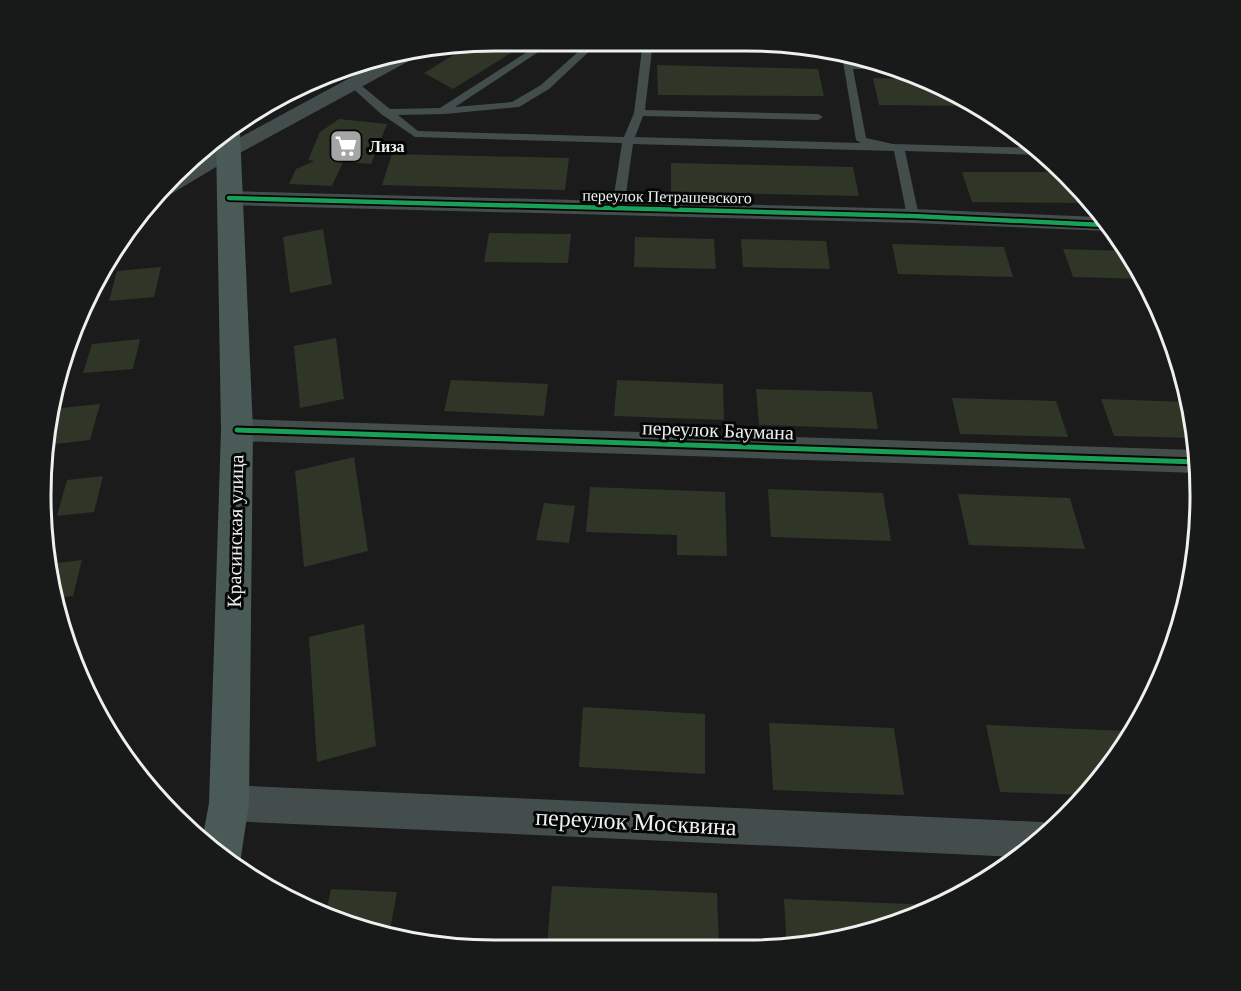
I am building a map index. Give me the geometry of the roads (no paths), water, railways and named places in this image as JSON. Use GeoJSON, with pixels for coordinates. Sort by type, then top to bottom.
{"type":"FeatureCollection","features":[{"type":"Feature","properties":{"kind":"main road","name":"Красинская улица"},"geometry":{"type":"LineString","coordinates":[[222,846],[230,803],[237,430],[229,141]]}},
{"type":"Feature","properties":{"kind":"street"},"geometry":{"type":"LineString","coordinates":[[212,153],[229,141],[353,84],[389,64]]}},
{"type":"Feature","properties":{"kind":"street","name":"переулок Петрашевского"},"geometry":{"type":"LineString","coordinates":[[229,198],[913,216],[1098,225]]}},
{"type":"Feature","properties":{"kind":"street","name":"переулок Баумана"},"geometry":{"type":"LineString","coordinates":[[237,430],[1189,462]]}},
{"type":"Feature","properties":{"kind":"street","name":"переулок Москвина"},"geometry":{"type":"LineString","coordinates":[[230,803],[1027,839]]}},
{"type":"Feature","properties":{"kind":"lane"},"geometry":{"type":"LineString","coordinates":[[442,111],[535,51]]}},
{"type":"Feature","properties":{"kind":"lane"},"geometry":{"type":"LineString","coordinates":[[386,112],[442,111],[515,105],[545,87],[584,51]]}},
{"type":"Feature","properties":{"kind":"lane"},"geometry":{"type":"LineString","coordinates":[[618,208],[628,140],[639,113],[647,51]]}},
{"type":"Feature","properties":{"kind":"lane"},"geometry":{"type":"LineString","coordinates":[[847,63],[861,140],[899,149]]}},
{"type":"Feature","properties":{"kind":"lane"},"geometry":{"type":"LineString","coordinates":[[353,84],[415,134],[1027,152]]}},
{"type":"Feature","properties":{"kind":"lane"},"geometry":{"type":"LineString","coordinates":[[639,113],[818,117]]}},
{"type":"Feature","properties":{"kind":"lane"},"geometry":{"type":"LineString","coordinates":[[899,149],[913,216]]}},
{"type":"Feature","properties":{"kind":"place","name":"Лиза"},"geometry":{"type":"Point","coordinates":[346,146]}}]}
